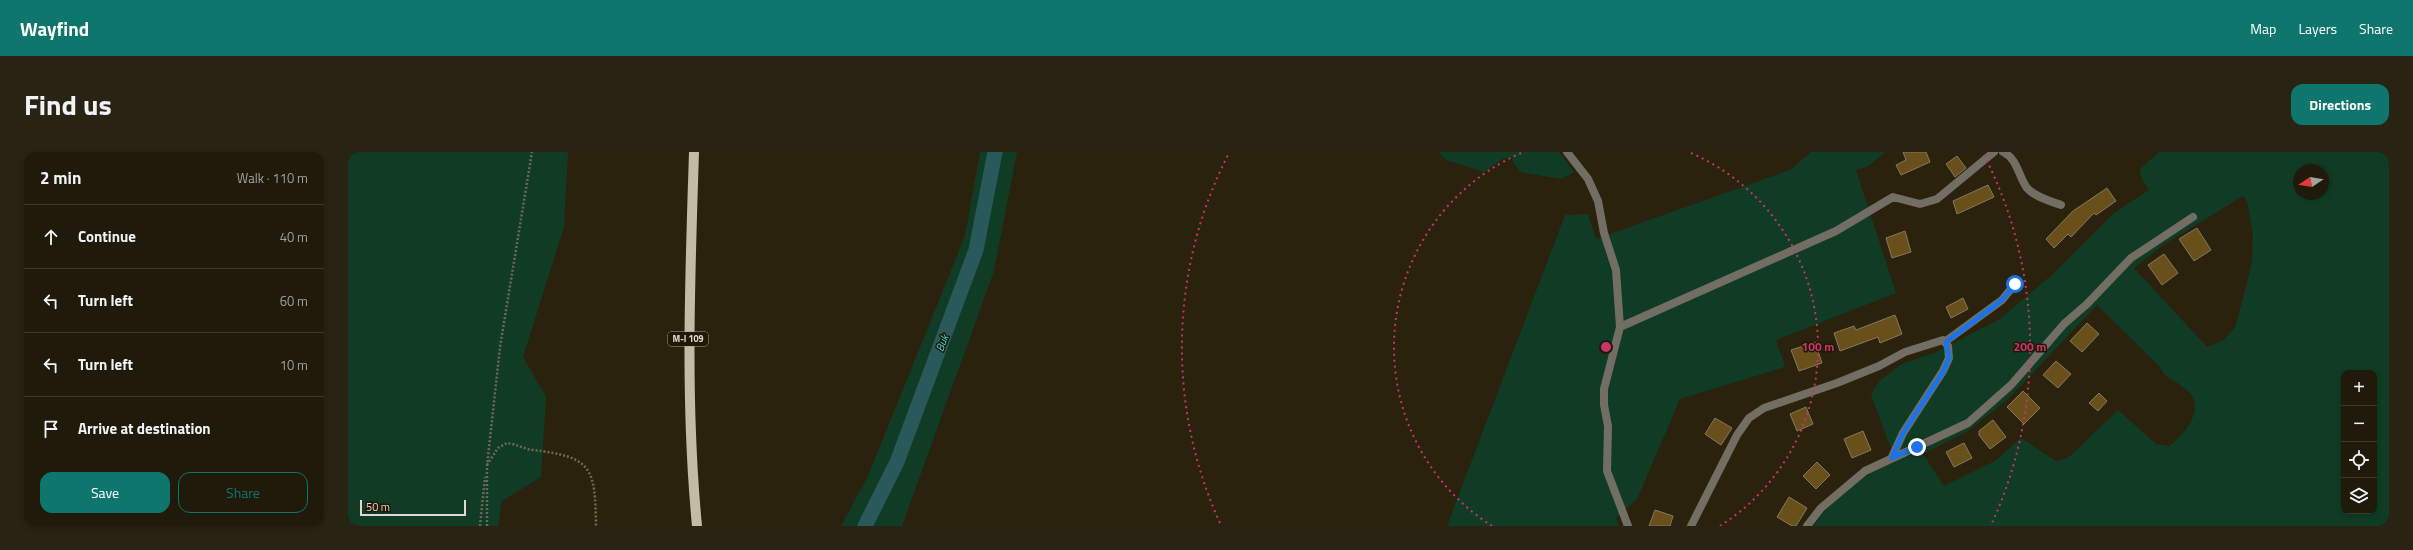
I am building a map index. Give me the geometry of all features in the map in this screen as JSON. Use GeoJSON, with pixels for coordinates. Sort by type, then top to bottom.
{"type":"FeatureCollection","features":[{"type":"Feature","properties":{"kind":"main road","name":"M-I 109"},"geometry":{"type":"LineString","coordinates":[[694,152],[688,346],[692,473],[697,526]]}},
{"type":"Feature","properties":{"kind":"street"},"geometry":{"type":"LineString","coordinates":[[1567,152],[1588,179],[1598,201],[1604,233],[1616,270],[1620,327],[1604,388],[1604,405],[1608,426],[1607,471],[1628,526]]}},
{"type":"Feature","properties":{"kind":"street"},"geometry":{"type":"LineString","coordinates":[[1620,327],[1836,231],[1858,220],[1886,199],[1901,198],[1920,204],[1937,199],[1994,152]]}},
{"type":"Feature","properties":{"kind":"street"},"geometry":{"type":"LineString","coordinates":[[2003,152],[2015,162],[2028,189],[2040,197],[2061,205]]}},
{"type":"Feature","properties":{"kind":"street"},"geometry":{"type":"LineString","coordinates":[[1807,526],[1821,508],[1842,488],[1865,471],[1968,423],[2011,386],[2064,324],[2087,304],[2131,258],[2193,217]]}},
{"type":"Feature","properties":{"kind":"street"},"geometry":{"type":"LineString","coordinates":[[1946,342],[2002,300],[2015,284]]}},
{"type":"Feature","properties":{"kind":"street"},"geometry":{"type":"LineString","coordinates":[[1691,526],[1737,435],[1749,418],[1764,408],[1837,383],[1879,366],[1905,352],[1939,340],[1946,342]]}},
{"type":"Feature","properties":{"kind":"street"},"geometry":{"type":"LineString","coordinates":[[1892,458],[1903,433],[1943,372],[1949,358],[1946,342]]}},
{"type":"Feature","properties":{"kind":"path"},"geometry":{"type":"LineString","coordinates":[[480,526],[500,347],[532,152]]}},
{"type":"Feature","properties":{"kind":"path"},"geometry":{"type":"LineString","coordinates":[[487,526],[487,466],[498,448],[507,443],[532,450],[566,454],[577,460],[588,469],[592,478],[596,526]]}},
{"type":"Feature","properties":{"kind":"green space"},"geometry":{"type":"Polygon","coordinates":[[[348,152],[568,152],[564,227],[523,357],[546,397],[541,477],[502,501],[498,526],[348,526],[348,152]]]}},
{"type":"Feature","properties":{"kind":"green space"},"geometry":{"type":"Polygon","coordinates":[[[980,152],[1017,152],[994,271],[902,526],[841,526],[868,476],[965,236],[980,152]]]}},
{"type":"Feature","properties":{"kind":"green space"},"geometry":{"type":"Polygon","coordinates":[[[1439,152],[1559,152],[1574,172],[1561,179],[1520,172],[1511,158],[1504,158],[1484,172],[1446,160],[1439,152]]]}},
{"type":"Feature","properties":{"kind":"green space"},"geometry":{"type":"Polygon","coordinates":[[[1811,152],[1885,152],[1869,166],[1856,170],[1896,293],[1776,340],[1785,367],[1680,399],[1637,499],[1616,518],[1619,526],[1447,526],[1565,215],[1588,214],[1596,239],[1790,170],[1811,152]]]}},
{"type":"Feature","properties":{"kind":"green space"},"geometry":{"type":"Polygon","coordinates":[[[2159,152],[2389,152],[2389,526],[1813,526],[1830,505],[1849,487],[1871,473],[1896,462],[1871,395],[1879,381],[1902,364],[1934,353],[2000,319],[2054,273],[2114,213],[2149,190],[2142,179],[2140,169],[2159,152]],[[2243,196],[2163,245],[2134,268],[2207,347],[2224,340],[2235,327],[2246,287],[2252,260],[2253,235],[2247,201],[2243,196]],[[2097,305],[2008,399],[1968,431],[1923,454],[1944,486],[1995,461],[2021,438],[2056,461],[2068,458],[2118,410],[2156,444],[2169,446],[2181,436],[2191,422],[2194,414],[2195,406],[2193,398],[2185,388],[2165,375],[2160,367],[2097,305]]]}},
{"type":"Feature","properties":{"kind":"building"},"geometry":{"type":"Polygon","coordinates":[[[1903,152],[1926,152],[1930,162],[1901,175],[1896,165],[1906,160],[1903,152]]]}},
{"type":"Feature","properties":{"kind":"building"},"geometry":{"type":"Polygon","coordinates":[[[1957,156],[1966,168],[1955,177],[1946,164],[1957,156]]]}},
{"type":"Feature","properties":{"kind":"building"},"geometry":{"type":"Polygon","coordinates":[[[1988,185],[1994,197],[1957,214],[1953,201],[1988,185]]]}},
{"type":"Feature","properties":{"kind":"building"},"geometry":{"type":"Polygon","coordinates":[[[2107,188],[2116,201],[2096,215],[2094,213],[2071,237],[2068,234],[2054,248],[2046,239],[2073,211],[2107,188]]]}},
{"type":"Feature","properties":{"kind":"building"},"geometry":{"type":"Polygon","coordinates":[[[2197,228],[2211,250],[2194,261],[2179,239],[2197,228]]]}},
{"type":"Feature","properties":{"kind":"building"},"geometry":{"type":"Polygon","coordinates":[[[1905,231],[1911,252],[1892,258],[1886,238],[1905,231]]]}},
{"type":"Feature","properties":{"kind":"building"},"geometry":{"type":"Polygon","coordinates":[[[2164,254],[2178,273],[2162,285],[2148,265],[2164,254]]]}},
{"type":"Feature","properties":{"kind":"building"},"geometry":{"type":"Polygon","coordinates":[[[1963,298],[1968,309],[1951,318],[1946,307],[1963,298]]]}},
{"type":"Feature","properties":{"kind":"building"},"geometry":{"type":"Polygon","coordinates":[[[1895,315],[1902,334],[1880,343],[1878,337],[1840,351],[1834,333],[1854,326],[1856,330],[1895,315]]]}},
{"type":"Feature","properties":{"kind":"building"},"geometry":{"type":"Polygon","coordinates":[[[2087,323],[2099,334],[2082,352],[2070,341],[2087,323]]]}},
{"type":"Feature","properties":{"kind":"building"},"geometry":{"type":"Polygon","coordinates":[[[1815,342],[1822,363],[1799,371],[1791,350],[1815,342]]]}},
{"type":"Feature","properties":{"kind":"building"},"geometry":{"type":"Polygon","coordinates":[[[2056,361],[2071,374],[2058,388],[2043,375],[2056,361]]]}},
{"type":"Feature","properties":{"kind":"building"},"geometry":{"type":"Polygon","coordinates":[[[2023,391],[2040,408],[2024,424],[2007,407],[2023,391]]]}},
{"type":"Feature","properties":{"kind":"building"},"geometry":{"type":"Polygon","coordinates":[[[2099,393],[2107,401],[2098,411],[2089,403],[2099,393]]]}},
{"type":"Feature","properties":{"kind":"building"},"geometry":{"type":"Polygon","coordinates":[[[1806,407],[1813,424],[1797,431],[1790,414],[1806,407]]]}},
{"type":"Feature","properties":{"kind":"building"},"geometry":{"type":"Polygon","coordinates":[[[1715,418],[1732,428],[1721,445],[1705,434],[1715,418]]]}},
{"type":"Feature","properties":{"kind":"building"},"geometry":{"type":"Polygon","coordinates":[[[1993,420],[2006,437],[1990,449],[1979,435],[1979,431],[1993,420]]]}},
{"type":"Feature","properties":{"kind":"building"},"geometry":{"type":"Polygon","coordinates":[[[1863,431],[1871,450],[1852,458],[1844,439],[1863,431]]]}},
{"type":"Feature","properties":{"kind":"building"},"geometry":{"type":"Polygon","coordinates":[[[1964,443],[1972,458],[1954,467],[1946,452],[1964,443]]]}},
{"type":"Feature","properties":{"kind":"building"},"geometry":{"type":"Polygon","coordinates":[[[1817,462],[1830,475],[1816,489],[1803,476],[1817,462]]]}},
{"type":"Feature","properties":{"kind":"building"},"geometry":{"type":"Polygon","coordinates":[[[1789,497],[1807,508],[1796,526],[1792,526],[1777,517],[1789,497]]]}},
{"type":"Feature","properties":{"kind":"building"},"geometry":{"type":"Polygon","coordinates":[[[1655,510],[1673,516],[1670,526],[1649,526],[1655,510]]]}},
{"type":"Feature","properties":{"kind":"waterway","name":"Buk"},"geometry":{"type":"LineString","coordinates":[[865,526],[897,462],[976,250],[995,152]]}},
{"type":"Feature","properties":{"kind":"route"},"geometry":{"type":"LineString","coordinates":[[1917,447],[1892,458],[1895,447],[1903,433],[1943,372],[1949,358],[1948,346],[1946,342],[1960,329],[1990,310],[2002,300],[2015,284]]}}]}
